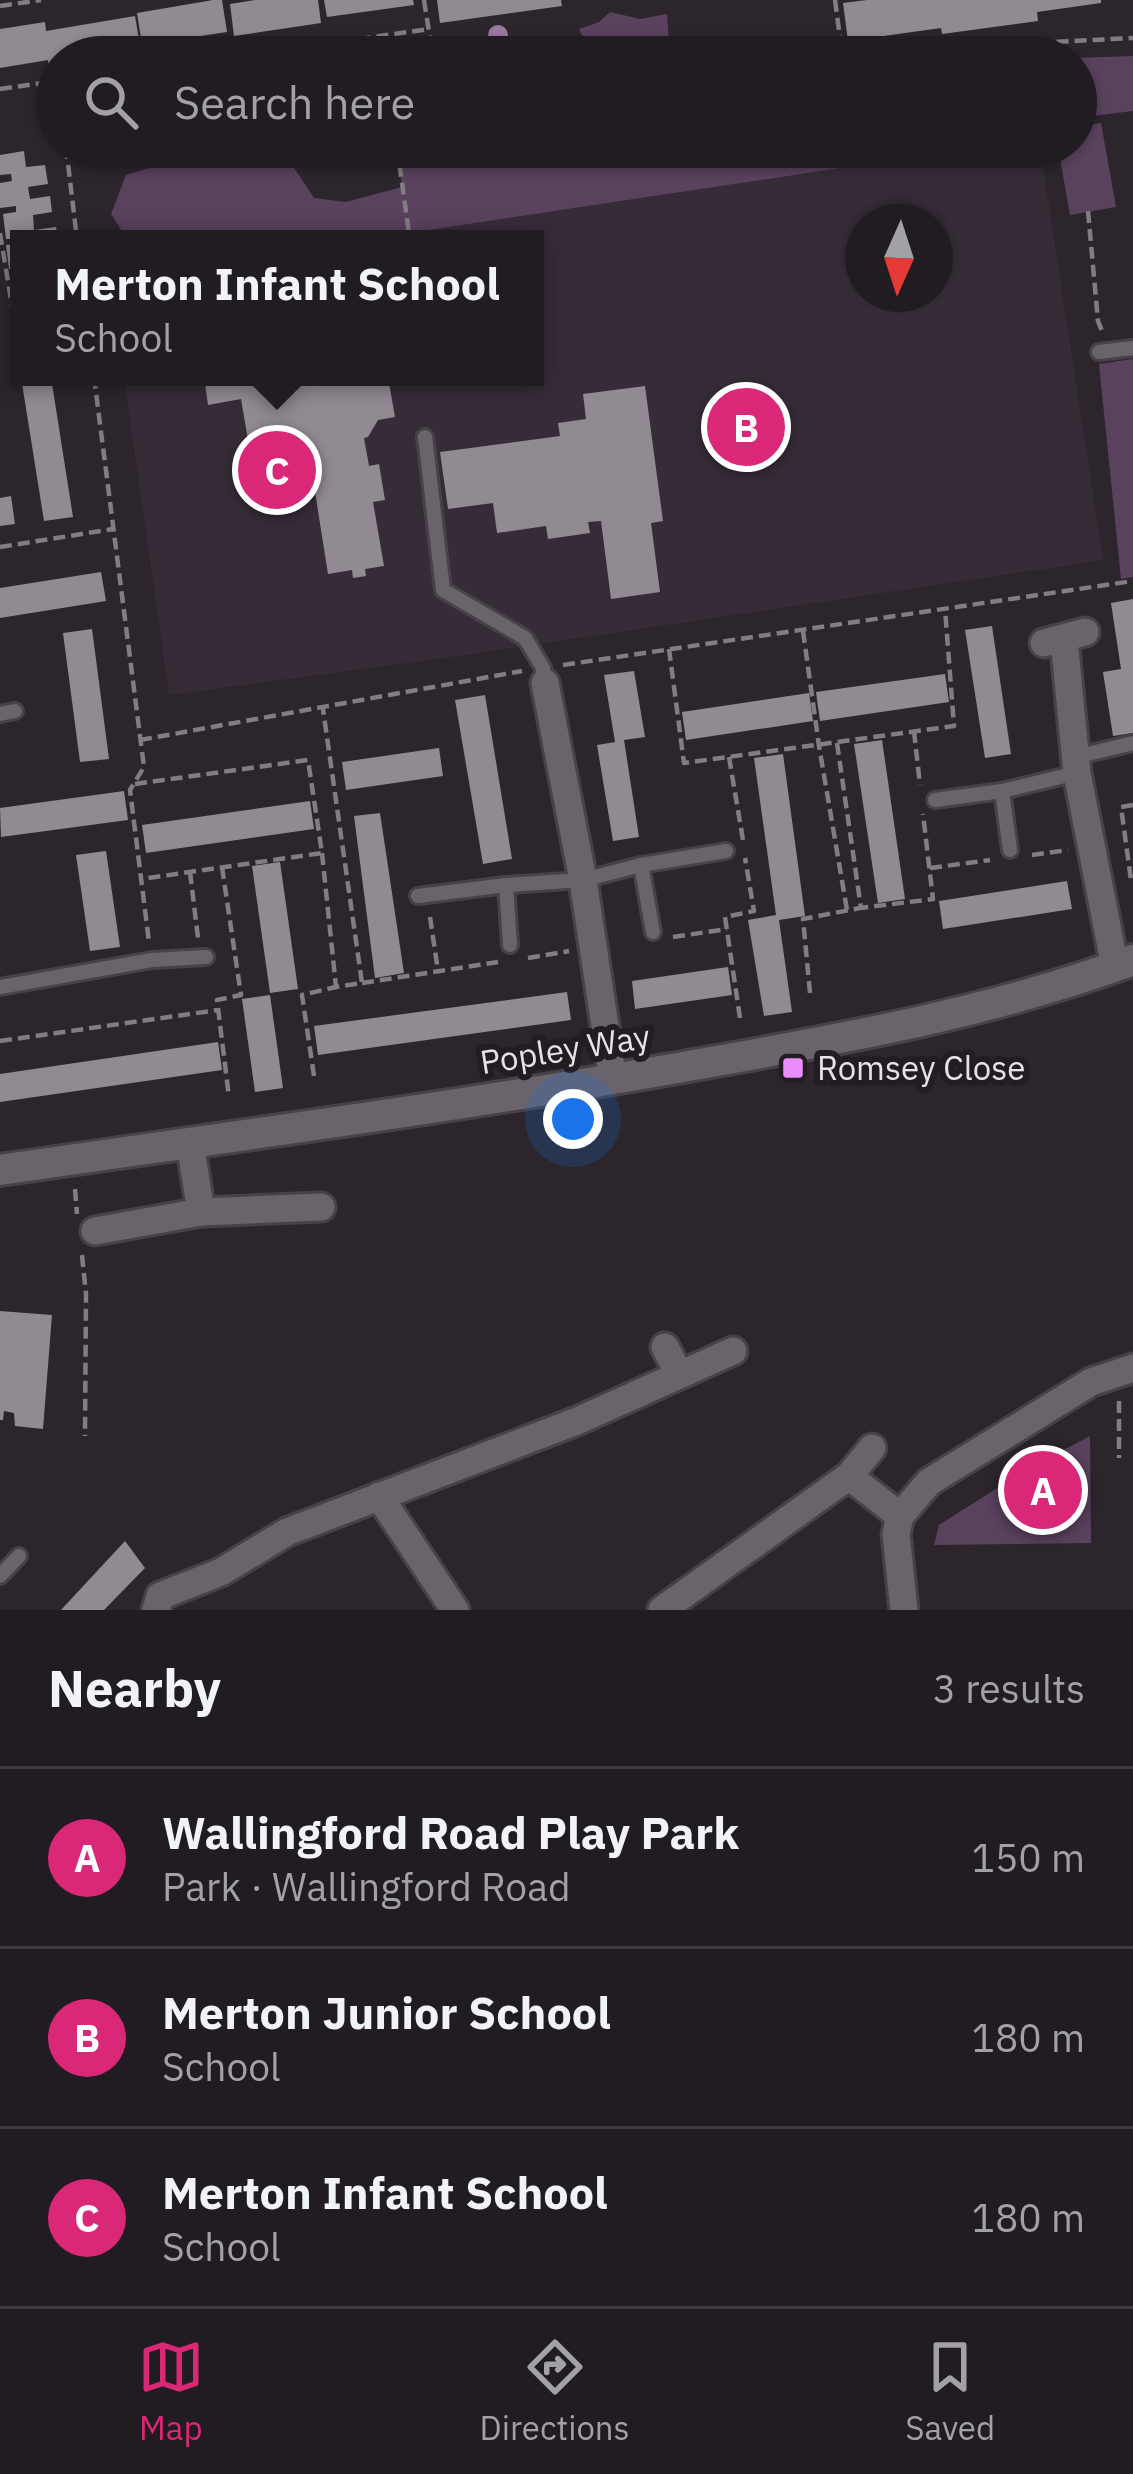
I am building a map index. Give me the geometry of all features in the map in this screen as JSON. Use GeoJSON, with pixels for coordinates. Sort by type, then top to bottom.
{"type":"FeatureCollection","features":[{"type":"Feature","properties":{"kind":"street"},"geometry":{"type":"LineString","coordinates":[[1064,638],[1076,765],[1124,963]]}},
{"type":"Feature","properties":{"kind":"street"},"geometry":{"type":"LineString","coordinates":[[544,675],[584,880],[614,1079]]}},
{"type":"Feature","properties":{"kind":"street","name":"Popley Way"},"geometry":{"type":"LineString","coordinates":[[0,1170],[785,1051],[904,1027],[1124,963]]}},
{"type":"Feature","properties":{"kind":"street"},"geometry":{"type":"LineString","coordinates":[[190,1143],[201,1212]]}},
{"type":"Feature","properties":{"kind":"street"},"geometry":{"type":"LineString","coordinates":[[85,1235],[201,1212],[321,1207]]}},
{"type":"Feature","properties":{"kind":"street"},"geometry":{"type":"LineString","coordinates":[[665,1347],[679,1374]]}},
{"type":"Feature","properties":{"kind":"street"},"geometry":{"type":"LineString","coordinates":[[158,1603],[287,1532],[577,1421],[733,1351]]}},
{"type":"Feature","properties":{"kind":"street"},"geometry":{"type":"LineString","coordinates":[[904,1610],[896,1534],[900,1516],[929,1482],[1091,1382],[1133,1368]]}},
{"type":"Feature","properties":{"kind":"street"},"geometry":{"type":"LineString","coordinates":[[662,1610],[849,1476],[872,1448]]}},
{"type":"Feature","properties":{"kind":"street"},"geometry":{"type":"LineString","coordinates":[[849,1476],[900,1516]]}},
{"type":"Feature","properties":{"kind":"street"},"geometry":{"type":"LineString","coordinates":[[380,1496],[455,1610]]}},
{"type":"Feature","properties":{"kind":"lane"},"geometry":{"type":"LineString","coordinates":[[1104,351],[1133,347]]}},
{"type":"Feature","properties":{"kind":"lane"},"geometry":{"type":"LineString","coordinates":[[425,437],[443,590],[525,638],[544,675]]}},
{"type":"Feature","properties":{"kind":"lane"},"geometry":{"type":"LineString","coordinates":[[934,800],[1002,791],[1133,743]]}},
{"type":"Feature","properties":{"kind":"lane"},"geometry":{"type":"LineString","coordinates":[[1002,791],[1010,850]]}},
{"type":"Feature","properties":{"kind":"lane"},"geometry":{"type":"LineString","coordinates":[[422,896],[506,884],[584,880],[726,851]]}},
{"type":"Feature","properties":{"kind":"lane"},"geometry":{"type":"LineString","coordinates":[[641,865],[653,932]]}},
{"type":"Feature","properties":{"kind":"lane"},"geometry":{"type":"LineString","coordinates":[[506,884],[510,945]]}},
{"type":"Feature","properties":{"kind":"lane"},"geometry":{"type":"LineString","coordinates":[[0,987],[152,960],[204,957]]}},
{"type":"Feature","properties":{"kind":"lane"},"geometry":{"type":"LineString","coordinates":[[0,1576],[20,1556]]}},
{"type":"Feature","properties":{"kind":"path"},"geometry":{"type":"LineString","coordinates":[[0,6],[41,0]]}},
{"type":"Feature","properties":{"kind":"path"},"geometry":{"type":"LineString","coordinates":[[424,0],[430,36]]}},
{"type":"Feature","properties":{"kind":"path"},"geometry":{"type":"LineString","coordinates":[[835,0],[840,36]]}},
{"type":"Feature","properties":{"kind":"path"},"geometry":{"type":"LineString","coordinates":[[380,36],[429,29]]}},
{"type":"Feature","properties":{"kind":"path"},"geometry":{"type":"LineString","coordinates":[[1097,40],[1133,38]]}},
{"type":"Feature","properties":{"kind":"path"},"geometry":{"type":"LineString","coordinates":[[0,89],[36,84]]}},
{"type":"Feature","properties":{"kind":"path"},"geometry":{"type":"LineString","coordinates":[[69,168],[76,230]]}},
{"type":"Feature","properties":{"kind":"path"},"geometry":{"type":"LineString","coordinates":[[400,168],[410,230]]}},
{"type":"Feature","properties":{"kind":"path"},"geometry":{"type":"LineString","coordinates":[[1088,212],[1104,351]]}},
{"type":"Feature","properties":{"kind":"path"},"geometry":{"type":"LineString","coordinates":[[0,233],[4,278]]}},
{"type":"Feature","properties":{"kind":"path"},"geometry":{"type":"LineString","coordinates":[[95,386],[144,767],[130,790],[152,960]]}},
{"type":"Feature","properties":{"kind":"path"},"geometry":{"type":"LineString","coordinates":[[0,547],[113,529]]}},
{"type":"Feature","properties":{"kind":"path"},"geometry":{"type":"LineString","coordinates":[[140,740],[544,675],[669,649],[1133,581]]}},
{"type":"Feature","properties":{"kind":"path"},"geometry":{"type":"LineString","coordinates":[[669,649],[684,763],[819,746],[954,726],[945,609]]}},
{"type":"Feature","properties":{"kind":"path"},"geometry":{"type":"LineString","coordinates":[[802,630],[847,910]]}},
{"type":"Feature","properties":{"kind":"path"},"geometry":{"type":"LineString","coordinates":[[323,707],[362,982]]}},
{"type":"Feature","properties":{"kind":"path"},"geometry":{"type":"LineString","coordinates":[[810,993],[803,919],[933,899],[914,731]]}},
{"type":"Feature","properties":{"kind":"path"},"geometry":{"type":"LineString","coordinates":[[837,743],[860,908]]}},
{"type":"Feature","properties":{"kind":"path"},"geometry":{"type":"LineString","coordinates":[[730,757],[754,911],[725,917],[740,1018]]}},
{"type":"Feature","properties":{"kind":"path"},"geometry":{"type":"LineString","coordinates":[[133,784],[308,760],[336,987]]}},
{"type":"Feature","properties":{"kind":"path"},"geometry":{"type":"LineString","coordinates":[[1133,805],[1121,807],[1133,880]]}},
{"type":"Feature","properties":{"kind":"path"},"geometry":{"type":"LineString","coordinates":[[141,879],[322,853]]}},
{"type":"Feature","properties":{"kind":"path"},"geometry":{"type":"LineString","coordinates":[[222,867],[241,994],[217,1000],[229,1097]]}},
{"type":"Feature","properties":{"kind":"path"},"geometry":{"type":"LineString","coordinates":[[190,872],[204,957]]}},
{"type":"Feature","properties":{"kind":"path"},"geometry":{"type":"LineString","coordinates":[[422,896],[437,971]]}},
{"type":"Feature","properties":{"kind":"path"},"geometry":{"type":"LineString","coordinates":[[525,958],[569,951]]}},
{"type":"Feature","properties":{"kind":"path"},"geometry":{"type":"LineString","coordinates":[[314,1076],[302,995],[503,961]]}},
{"type":"Feature","properties":{"kind":"path"},"geometry":{"type":"LineString","coordinates":[[0,1041],[218,1010]]}},
{"type":"Feature","properties":{"kind":"path"},"geometry":{"type":"LineString","coordinates":[[74,1184],[85,1235],[85,1436]]}},
{"type":"Feature","properties":{"kind":"path"},"geometry":{"type":"LineString","coordinates":[[1119,1401],[1119,1458]]}},
{"type":"Feature","properties":{"kind":"shaded area"},"geometry":{"type":"Polygon","coordinates":[[[610,12],[640,19],[667,14],[669,36],[582,36],[579,29],[610,12]]]}},
{"type":"Feature","properties":{"kind":"shaded area"},"geometry":{"type":"Polygon","coordinates":[[[1133,56],[1133,111],[1097,115],[1097,57],[1133,56]]]}},
{"type":"Feature","properties":{"kind":"shaded area"},"geometry":{"type":"Polygon","coordinates":[[[1101,123],[1116,207],[1070,215],[1062,168],[1097,168],[1097,124],[1101,123]]]}},
{"type":"Feature","properties":{"kind":"shaded area"},"geometry":{"type":"Polygon","coordinates":[[[149,168],[294,168],[314,198],[346,202],[402,187],[400,168],[841,168],[429,230],[121,230],[111,214],[126,175],[149,168]]]}},
{"type":"Feature","properties":{"kind":"shaded area"},"geometry":{"type":"Polygon","coordinates":[[[841,168],[1043,168],[1103,560],[169,695],[125,386],[544,386],[544,230],[429,230],[841,168]]]}},
{"type":"Feature","properties":{"kind":"shaded area"},"geometry":{"type":"Polygon","coordinates":[[[1133,359],[1133,577],[1121,579],[1099,364],[1133,359]]]}},
{"type":"Feature","properties":{"kind":"shaded area"},"geometry":{"type":"Polygon","coordinates":[[[1090,1436],[1091,1543],[934,1545],[939,1525],[1090,1436]]]}},
{"type":"Feature","properties":{"kind":"building"},"geometry":{"type":"Polygon","coordinates":[[[222,0],[227,32],[141,36],[137,13],[222,0]]]}},
{"type":"Feature","properties":{"kind":"building"},"geometry":{"type":"Polygon","coordinates":[[[318,0],[321,23],[234,36],[230,4],[318,0]]]}},
{"type":"Feature","properties":{"kind":"building"},"geometry":{"type":"Polygon","coordinates":[[[324,0],[413,0],[414,5],[327,17],[324,0]]]}},
{"type":"Feature","properties":{"kind":"building"},"geometry":{"type":"Polygon","coordinates":[[[437,0],[561,0],[562,6],[440,23],[437,0]]]}},
{"type":"Feature","properties":{"kind":"building"},"geometry":{"type":"Polygon","coordinates":[[[1101,0],[1037,12],[1038,21],[942,34],[941,28],[884,36],[847,36],[843,3],[1101,0]]]}},
{"type":"Feature","properties":{"kind":"building"},"geometry":{"type":"Polygon","coordinates":[[[135,16],[138,36],[36,36],[36,62],[0,68],[0,29],[45,22],[46,31],[135,16]]]}},
{"type":"Feature","properties":{"kind":"building"},"geometry":{"type":"Polygon","coordinates":[[[24,151],[26,167],[45,168],[48,184],[28,187],[30,199],[50,196],[52,212],[33,215],[34,230],[10,230],[10,239],[6,239],[3,214],[16,212],[16,206],[0,208],[0,183],[12,181],[11,174],[0,175],[0,155],[24,151]]]}},
{"type":"Feature","properties":{"kind":"building"},"geometry":{"type":"Polygon","coordinates":[[[22,386],[52,386],[73,517],[44,521],[22,386]]]}},
{"type":"Feature","properties":{"kind":"building"},"geometry":{"type":"Polygon","coordinates":[[[205,386],[390,386],[395,417],[378,420],[364,438],[369,466],[379,464],[385,500],[373,502],[384,566],[365,569],[366,576],[353,578],[352,570],[328,574],[309,454],[305,455],[301,432],[248,440],[241,399],[208,405],[205,386]]]}},
{"type":"Feature","properties":{"kind":"building"},"geometry":{"type":"Polygon","coordinates":[[[645,386],[663,521],[651,523],[660,592],[611,599],[601,521],[588,522],[590,533],[548,539],[546,526],[497,533],[493,503],[448,509],[440,452],[560,436],[558,423],[586,419],[583,394],[645,386]]]}},
{"type":"Feature","properties":{"kind":"building"},"geometry":{"type":"Polygon","coordinates":[[[11,496],[15,524],[0,526],[0,498],[11,496]]]}},
{"type":"Feature","properties":{"kind":"building"},"geometry":{"type":"Polygon","coordinates":[[[101,572],[106,601],[0,618],[0,588],[101,572]]]}},
{"type":"Feature","properties":{"kind":"building"},"geometry":{"type":"Polygon","coordinates":[[[1133,599],[1133,733],[1113,736],[1103,672],[1121,669],[1111,603],[1133,599]]]}},
{"type":"Feature","properties":{"kind":"building"},"geometry":{"type":"Polygon","coordinates":[[[992,626],[1011,754],[985,758],[965,630],[992,626]]]}},
{"type":"Feature","properties":{"kind":"building"},"geometry":{"type":"Polygon","coordinates":[[[92,629],[109,759],[80,762],[63,633],[92,629]]]}},
{"type":"Feature","properties":{"kind":"building"},"geometry":{"type":"Polygon","coordinates":[[[634,671],[645,737],[624,740],[639,837],[613,841],[597,745],[615,742],[604,675],[634,671]]]}},
{"type":"Feature","properties":{"kind":"building"},"geometry":{"type":"Polygon","coordinates":[[[945,674],[949,702],[820,721],[816,692],[945,674]]]}},
{"type":"Feature","properties":{"kind":"building"},"geometry":{"type":"Polygon","coordinates":[[[809,693],[813,721],[686,740],[682,712],[809,693]]]}},
{"type":"Feature","properties":{"kind":"building"},"geometry":{"type":"Polygon","coordinates":[[[485,695],[512,859],[483,864],[455,700],[485,695]]]}},
{"type":"Feature","properties":{"kind":"building"},"geometry":{"type":"Polygon","coordinates":[[[882,740],[905,899],[878,903],[854,744],[882,740]]]}},
{"type":"Feature","properties":{"kind":"building"},"geometry":{"type":"Polygon","coordinates":[[[439,748],[443,776],[346,790],[342,762],[439,748]]]}},
{"type":"Feature","properties":{"kind":"building"},"geometry":{"type":"Polygon","coordinates":[[[783,754],[805,916],[779,920],[792,1012],[764,1016],[748,920],[776,915],[754,758],[783,754]]]}},
{"type":"Feature","properties":{"kind":"building"},"geometry":{"type":"Polygon","coordinates":[[[124,791],[128,820],[1,837],[0,808],[124,791]]]}},
{"type":"Feature","properties":{"kind":"building"},"geometry":{"type":"Polygon","coordinates":[[[310,801],[314,829],[146,853],[142,825],[310,801]]]}},
{"type":"Feature","properties":{"kind":"building"},"geometry":{"type":"Polygon","coordinates":[[[380,813],[404,973],[375,978],[354,816],[380,813]]]}},
{"type":"Feature","properties":{"kind":"building"},"geometry":{"type":"Polygon","coordinates":[[[106,851],[120,947],[90,951],[76,855],[106,851]]]}},
{"type":"Feature","properties":{"kind":"building"},"geometry":{"type":"Polygon","coordinates":[[[280,862],[298,989],[270,993],[252,866],[280,862]]]}},
{"type":"Feature","properties":{"kind":"building"},"geometry":{"type":"Polygon","coordinates":[[[1067,881],[1072,909],[943,929],[939,901],[1067,881]]]}},
{"type":"Feature","properties":{"kind":"building"},"geometry":{"type":"Polygon","coordinates":[[[728,967],[732,995],[635,1009],[632,981],[728,967]]]}},
{"type":"Feature","properties":{"kind":"building"},"geometry":{"type":"Polygon","coordinates":[[[567,992],[571,1020],[318,1055],[314,1026],[567,992]]]}},
{"type":"Feature","properties":{"kind":"building"},"geometry":{"type":"Polygon","coordinates":[[[270,995],[283,1088],[255,1092],[242,999],[270,995]]]}},
{"type":"Feature","properties":{"kind":"building"},"geometry":{"type":"Polygon","coordinates":[[[218,1042],[222,1070],[0,1102],[0,1074],[218,1042]]]}},
{"type":"Feature","properties":{"kind":"building"},"geometry":{"type":"Polygon","coordinates":[[[0,1311],[52,1315],[43,1429],[15,1426],[14,1413],[4,1411],[0,1420],[0,1311]]]}},
{"type":"Feature","properties":{"kind":"building"},"geometry":{"type":"Polygon","coordinates":[[[125,1541],[145,1568],[104,1610],[61,1610],[125,1541]]]}},
{"type":"Feature","properties":{"kind":"place","name":"Merton Junior School"},"geometry":{"type":"Point","coordinates":[746,427]}},
{"type":"Feature","properties":{"kind":"place","name":"Merton Infant School"},"geometry":{"type":"Point","coordinates":[277,470]}},
{"type":"Feature","properties":{"kind":"place","name":"Romsey Close"},"geometry":{"type":"Point","coordinates":[793,1068]}},
{"type":"Feature","properties":{"kind":"place","name":"Wallingford Road Play Park"},"geometry":{"type":"Point","coordinates":[1043,1490]}}]}
